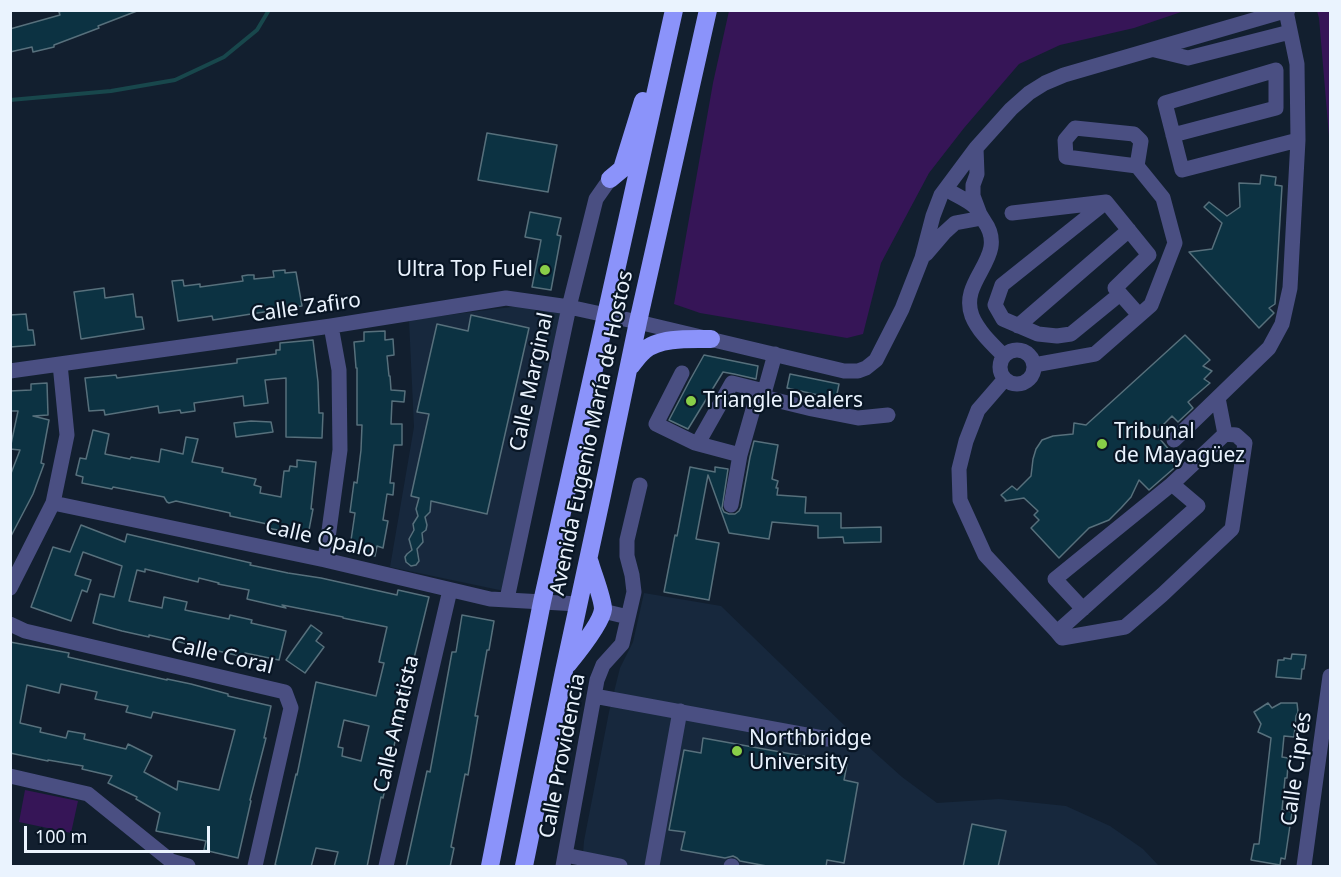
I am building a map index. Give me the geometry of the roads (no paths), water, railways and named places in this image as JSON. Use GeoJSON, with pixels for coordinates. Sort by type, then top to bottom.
{"type":"FeatureCollection","features":[{"type":"Feature","properties":{"kind":"highway"},"geometry":{"type":"LineString","coordinates":[[610,179],[622,169],[673,10]]}},
{"type":"Feature","properties":{"kind":"highway","name":"Avenida Eugenio María de Hostos"},"geometry":{"type":"LineString","coordinates":[[490,867],[542,602],[673,10]]}},
{"type":"Feature","properties":{"kind":"highway","name":"Avenida Eugenio María de Hostos"},"geometry":{"type":"LineString","coordinates":[[524,867],[638,322],[708,10]]}},
{"type":"Feature","properties":{"kind":"highway"},"geometry":{"type":"LineString","coordinates":[[628,370],[645,349],[662,342],[711,339]]}},
{"type":"Feature","properties":{"kind":"highway"},"geometry":{"type":"LineString","coordinates":[[564,671],[597,624],[603,611],[589,559]]}},
{"type":"Feature","properties":{"kind":"street"},"geometry":{"type":"LineString","coordinates":[[922,258],[933,216],[943,192],[976,148],[1011,109],[1029,93],[1044,83],[1064,75],[1287,11],[1297,64],[1298,140],[1290,288],[1282,324],[1269,348],[1174,440]]}},
{"type":"Feature","properties":{"kind":"street"},"geometry":{"type":"LineString","coordinates":[[1155,50],[1188,58],[1290,32]]}},
{"type":"Feature","properties":{"kind":"street"},"geometry":{"type":"LineString","coordinates":[[1173,135],[1276,108],[1276,70],[1165,103],[1173,135],[1182,170],[1298,140]]}},
{"type":"Feature","properties":{"kind":"street"},"geometry":{"type":"LineString","coordinates":[[1034,365],[1095,354],[1151,305],[1175,243],[1163,198],[1137,166],[1066,157],[1065,140],[1075,128],[1134,134],[1141,141],[1137,166]]}},
{"type":"Feature","properties":{"kind":"street"},"geometry":{"type":"LineString","coordinates":[[976,148],[977,174],[973,185],[973,196],[982,218]]}},
{"type":"Feature","properties":{"kind":"street","name":"Calle Marginal"},"geometry":{"type":"LineString","coordinates":[[507,599],[569,307],[596,199],[610,179]]}},
{"type":"Feature","properties":{"kind":"street"},"geometry":{"type":"LineString","coordinates":[[943,192],[975,207],[989,228],[993,244],[987,262],[974,283],[970,297],[971,315],[979,329],[1004,356]]}},
{"type":"Feature","properties":{"kind":"street"},"geometry":{"type":"LineString","coordinates":[[1106,202],[1149,255],[1115,288],[1139,315]]}},
{"type":"Feature","properties":{"kind":"street"},"geometry":{"type":"LineString","coordinates":[[1106,202],[1002,285],[995,304],[1003,319],[1038,334],[1057,336],[1071,334],[1120,294]]}},
{"type":"Feature","properties":{"kind":"street"},"geometry":{"type":"LineString","coordinates":[[1012,213],[1106,202]]}},
{"type":"Feature","properties":{"kind":"street"},"geometry":{"type":"LineString","coordinates":[[922,258],[955,223],[982,218]]}},
{"type":"Feature","properties":{"kind":"street"},"geometry":{"type":"LineString","coordinates":[[1018,326],[1129,230]]}},
{"type":"Feature","properties":{"kind":"street","name":"Calle Zafiro"},"geometry":{"type":"LineString","coordinates":[[10,371],[331,326],[506,298],[569,307],[844,371],[858,371],[876,360],[902,309],[922,258]]}},
{"type":"Feature","properties":{"kind":"street"},"geometry":{"type":"LineString","coordinates":[[325,560],[340,450],[339,370],[331,326]]}},
{"type":"Feature","properties":{"kind":"street"},"geometry":{"type":"LineString","coordinates":[[1015,350],[1028,353],[1034,365],[1033,375],[1025,383],[1014,384],[1004,380],[999,368],[1004,356],[1015,350]]}},
{"type":"Feature","properties":{"kind":"street"},"geometry":{"type":"LineString","coordinates":[[731,506],[740,455],[756,399],[764,394],[775,354]]}},
{"type":"Feature","properties":{"kind":"street"},"geometry":{"type":"LineString","coordinates":[[10,588],[53,503],[67,435],[60,364]]}},
{"type":"Feature","properties":{"kind":"street"},"geometry":{"type":"LineString","coordinates":[[682,373],[656,424],[698,443],[740,455]]}},
{"type":"Feature","properties":{"kind":"street"},"geometry":{"type":"LineString","coordinates":[[1004,380],[978,410],[966,441],[959,469],[960,500],[985,555],[1062,638],[1125,627],[1232,530],[1245,443],[1236,435],[1225,434],[1172,484],[1055,579],[1083,609]]}},
{"type":"Feature","properties":{"kind":"street"},"geometry":{"type":"LineString","coordinates":[[698,443],[732,383],[812,409],[858,418],[888,415]]}},
{"type":"Feature","properties":{"kind":"street"},"geometry":{"type":"LineString","coordinates":[[1218,398],[1225,434]]}},
{"type":"Feature","properties":{"kind":"street"},"geometry":{"type":"LineString","coordinates":[[1058,632],[1197,506],[1172,484]]}},
{"type":"Feature","properties":{"kind":"street","name":"Calle Providencia"},"geometry":{"type":"LineString","coordinates":[[564,861],[597,680],[603,665],[622,644],[634,592],[627,556],[627,540],[640,485]]}},
{"type":"Feature","properties":{"kind":"street","name":"Calle Ópalo"},"geometry":{"type":"LineString","coordinates":[[53,503],[325,560],[490,598],[578,604]]}},
{"type":"Feature","properties":{"kind":"street","name":"Calle Amatista"},"geometry":{"type":"LineString","coordinates":[[386,867],[450,590]]}},
{"type":"Feature","properties":{"kind":"street"},"geometry":{"type":"LineString","coordinates":[[603,611],[628,617]]}},
{"type":"Feature","properties":{"kind":"street","name":"Calle Coral"},"geometry":{"type":"LineString","coordinates":[[10,624],[25,631],[285,692],[291,708],[255,867]]}},
{"type":"Feature","properties":{"kind":"street","name":"Calle Ciprés"},"geometry":{"type":"LineString","coordinates":[[1304,867],[1330,676]]}},
{"type":"Feature","properties":{"kind":"street"},"geometry":{"type":"LineString","coordinates":[[594,696],[828,739]]}},
{"type":"Feature","properties":{"kind":"street"},"geometry":{"type":"LineString","coordinates":[[652,867],[680,711]]}},
{"type":"Feature","properties":{"kind":"street"},"geometry":{"type":"LineString","coordinates":[[10,776],[88,794],[171,861],[188,867]]}},
{"type":"Feature","properties":{"kind":"street"},"geometry":{"type":"LineString","coordinates":[[564,861],[620,867]]}},
{"type":"Feature","properties":{"kind":"waterway"},"geometry":{"type":"LineString","coordinates":[[10,100],[111,91],[175,80],[224,57],[257,30],[269,10]]}},
{"type":"Feature","properties":{"kind":"place","name":"Ultra Top Fuel"},"geometry":{"type":"Point","coordinates":[545,270]}},
{"type":"Feature","properties":{"kind":"place","name":"Triangle Dealers"},"geometry":{"type":"Point","coordinates":[691,401]}},
{"type":"Feature","properties":{"kind":"place","name":"Tribunal de Mayagüez"},"geometry":{"type":"Point","coordinates":[1102,444]}},
{"type":"Feature","properties":{"kind":"place","name":"Northbridge University"},"geometry":{"type":"Point","coordinates":[737,751]}}]}
